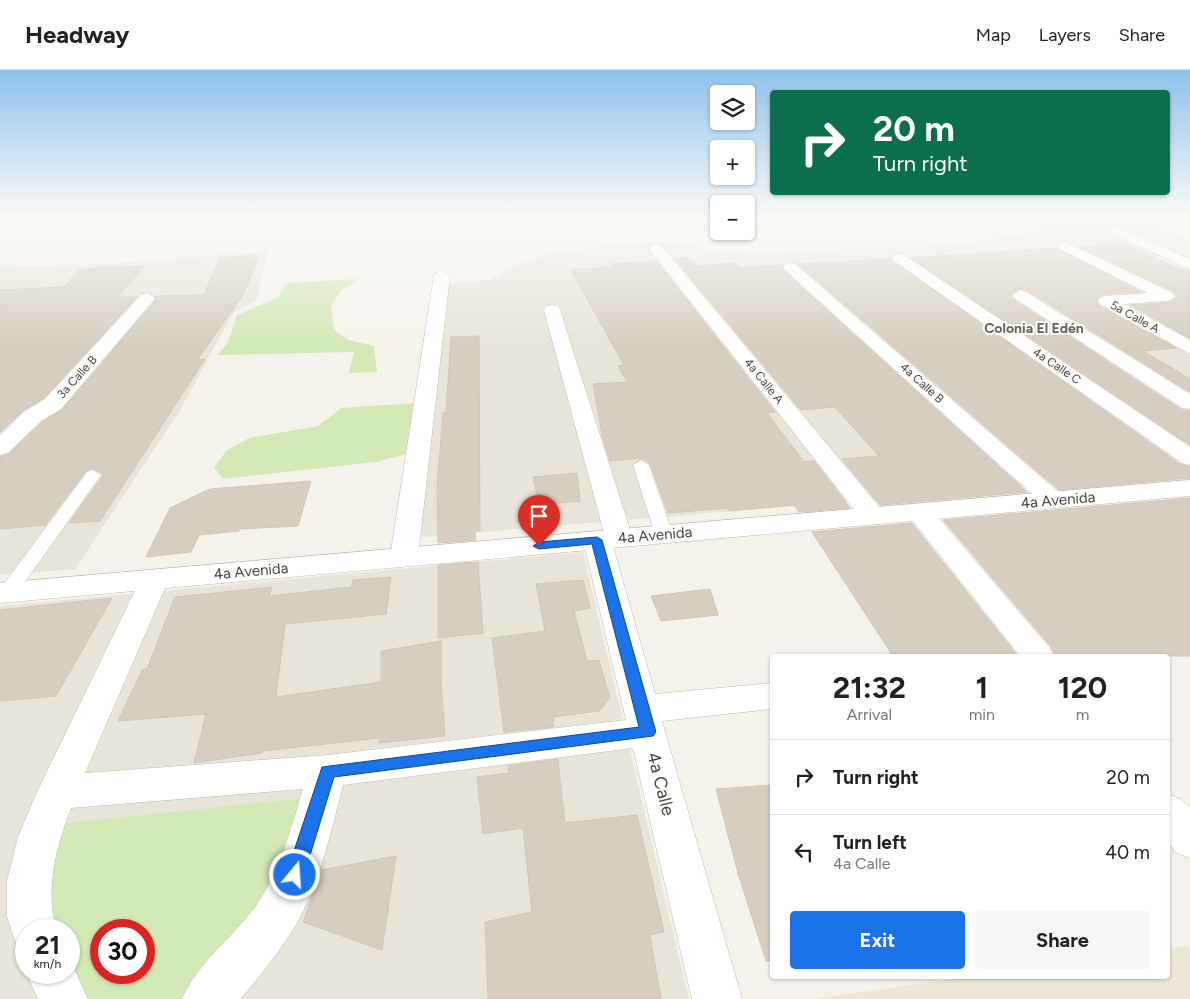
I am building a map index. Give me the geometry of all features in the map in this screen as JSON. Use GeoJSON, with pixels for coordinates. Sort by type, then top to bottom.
{"type":"FeatureCollection","features":[{"type":"Feature","properties":{"kind":"street","name":"4a Calle A"},"geometry":{"type":"LineString","coordinates":[[664,258],[873,516]]}},
{"type":"Feature","properties":{"kind":"street","name":"4a Calle C"},"geometry":{"type":"LineString","coordinates":[[900,258],[1190,458]]}},
{"type":"Feature","properties":{"kind":"street","name":"5a Calle A"},"geometry":{"type":"LineString","coordinates":[[1090,258],[1168,297],[1106,301],[1190,348]]}},
{"type":"Feature","properties":{"kind":"street"},"geometry":{"type":"LineString","coordinates":[[1176,258],[1190,265]]}},
{"type":"Feature","properties":{"kind":"street","name":"4a Calle B"},"geometry":{"type":"LineString","coordinates":[[790,267],[1053,500]]}},
{"type":"Feature","properties":{"kind":"street"},"geometry":{"type":"LineString","coordinates":[[404,557],[442,275]]}},
{"type":"Feature","properties":{"kind":"street"},"geometry":{"type":"LineString","coordinates":[[1020,295],[1190,403]]}},
{"type":"Feature","properties":{"kind":"street","name":"3a Calle B"},"geometry":{"type":"LineString","coordinates":[[0,448],[32,416],[53,404],[147,298]]}},
{"type":"Feature","properties":{"kind":"street","name":"4a Calle"},"geometry":{"type":"LineString","coordinates":[[552,310],[608,540],[645,721],[717,999]]}},
{"type":"Feature","properties":{"kind":"street","name":"4a Avenida"},"geometry":{"type":"LineString","coordinates":[[4,593],[1190,488]]}},
{"type":"Feature","properties":{"kind":"street"},"geometry":{"type":"LineString","coordinates":[[919,512],[1036,654]]}},
{"type":"Feature","properties":{"kind":"street"},"geometry":{"type":"LineString","coordinates":[[32,919],[29,882],[39,836],[57,792],[154,579]]}},
{"type":"Feature","properties":{"kind":"street"},"geometry":{"type":"LineString","coordinates":[[57,792],[328,771],[645,721],[770,696]]}},
{"type":"Feature","properties":{"kind":"street"},"geometry":{"type":"LineString","coordinates":[[207,999],[263,932],[278,912],[289,892],[328,771]]}},
{"type":"Feature","properties":{"kind":"street"},"geometry":{"type":"LineString","coordinates":[[1170,814],[1190,839]]}},
{"type":"Feature","properties":{"kind":"street"},"geometry":{"type":"LineString","coordinates":[[56,984],[63,999]]}},
{"type":"Feature","properties":{"kind":"lane"},"geometry":{"type":"LineString","coordinates":[[641,465],[664,534]]}},
{"type":"Feature","properties":{"kind":"lane"},"geometry":{"type":"LineString","coordinates":[[4,593],[94,475]]}},
{"type":"Feature","properties":{"kind":"shaded area"},"geometry":{"type":"Polygon","coordinates":[[[176,258],[265,258],[257,299],[233,313],[180,410],[75,569],[0,575],[0,267],[106,264],[176,258]]]}},
{"type":"Feature","properties":{"kind":"shaded area"},"geometry":{"type":"Polygon","coordinates":[[[535,258],[1190,258],[1190,473],[410,538],[438,284],[488,280],[535,258]]]}},
{"type":"Feature","properties":{"kind":"shaded area"},"geometry":{"type":"Polygon","coordinates":[[[583,552],[689,999],[0,999],[0,606],[583,552]]]}},
{"type":"Feature","properties":{"kind":"shaded area"},"geometry":{"type":"Polygon","coordinates":[[[1190,946],[1190,999],[814,999],[954,979],[1170,979],[1170,949],[1190,946]]]}},
{"type":"Feature","properties":{"kind":"green space"},"geometry":{"type":"Polygon","coordinates":[[[358,279],[342,290],[331,305],[334,330],[348,340],[374,346],[377,372],[349,373],[354,352],[218,355],[228,342],[237,315],[277,298],[286,283],[358,279]]]}},
{"type":"Feature","properties":{"kind":"green space"},"geometry":{"type":"Polygon","coordinates":[[[417,403],[409,450],[403,455],[376,462],[223,479],[214,467],[227,450],[249,438],[318,426],[341,408],[417,403]]]}},
{"type":"Feature","properties":{"kind":"green space"},"geometry":{"type":"Polygon","coordinates":[[[316,797],[223,999],[76,999],[72,984],[80,984],[80,919],[53,919],[49,875],[66,823],[316,797]]]}},
{"type":"Feature","properties":{"kind":"building"},"geometry":{"type":"Polygon","coordinates":[[[220,258],[258,258],[243,295],[197,360],[205,359],[100,521],[69,523],[103,476],[102,473],[92,468],[86,471],[45,525],[0,529],[0,457],[9,454],[42,422],[62,410],[154,302],[156,296],[204,295],[220,258]]]}},
{"type":"Feature","properties":{"kind":"building"},"geometry":{"type":"Polygon","coordinates":[[[688,258],[697,266],[735,263],[740,268],[782,265],[784,271],[1027,492],[880,505],[842,459],[879,456],[835,407],[801,410],[675,259],[688,258]]]}},
{"type":"Feature","properties":{"kind":"building"},"geometry":{"type":"Polygon","coordinates":[[[912,258],[1077,258],[1141,292],[1105,294],[1098,297],[1096,302],[1099,306],[1176,348],[1143,351],[1190,379],[1190,392],[1027,290],[1019,288],[1010,295],[1012,299],[1181,410],[1190,411],[1190,445],[912,258]]]}},
{"type":"Feature","properties":{"kind":"building"},"geometry":{"type":"Polygon","coordinates":[[[1104,258],[1156,258],[1177,268],[1190,271],[1190,338],[1131,305],[1168,303],[1177,297],[1174,291],[1104,258]]]}},
{"type":"Feature","properties":{"kind":"building"},"geometry":{"type":"Polygon","coordinates":[[[890,259],[1181,465],[1190,467],[1190,478],[1059,490],[798,264],[890,259]]]}},
{"type":"Feature","properties":{"kind":"building"},"geometry":{"type":"Polygon","coordinates":[[[656,261],[775,412],[767,413],[804,462],[814,461],[850,508],[799,512],[794,505],[729,511],[728,508],[668,513],[650,463],[642,458],[610,461],[602,435],[593,384],[627,382],[618,366],[624,365],[571,270],[614,267],[612,264],[656,261]]]}},
{"type":"Feature","properties":{"kind":"building"},"geometry":{"type":"Polygon","coordinates":[[[145,266],[117,297],[137,297],[44,398],[24,410],[0,432],[0,290],[64,287],[80,269],[145,266]]]}},
{"type":"Feature","properties":{"kind":"building"},"geometry":{"type":"Polygon","coordinates":[[[479,336],[480,531],[475,531],[476,540],[438,543],[437,486],[443,413],[446,413],[451,337],[479,336]]]}},
{"type":"Feature","properties":{"kind":"building"},"geometry":{"type":"Polygon","coordinates":[[[577,473],[580,501],[539,505],[533,477],[577,473]]]}},
{"type":"Feature","properties":{"kind":"building"},"geometry":{"type":"Polygon","coordinates":[[[311,481],[298,526],[239,529],[239,531],[199,535],[191,552],[146,557],[170,508],[210,489],[311,481]]]}},
{"type":"Feature","properties":{"kind":"building"},"geometry":{"type":"Polygon","coordinates":[[[1190,498],[1190,656],[1170,656],[1170,654],[1055,654],[1051,647],[943,520],[1190,498]]]}},
{"type":"Feature","properties":{"kind":"building"},"geometry":{"type":"Polygon","coordinates":[[[912,523],[1016,654],[892,654],[812,532],[912,523]]]}},
{"type":"Feature","properties":{"kind":"building"},"geometry":{"type":"Polygon","coordinates":[[[478,562],[483,633],[438,638],[438,565],[478,562]]]}},
{"type":"Feature","properties":{"kind":"building"},"geometry":{"type":"Polygon","coordinates":[[[391,577],[386,614],[285,624],[276,697],[381,682],[381,651],[441,641],[441,683],[445,736],[379,743],[379,738],[262,751],[262,753],[194,763],[206,714],[118,721],[143,669],[147,669],[175,597],[272,587],[269,596],[351,587],[353,580],[391,577]]]}},
{"type":"Feature","properties":{"kind":"building"},"geometry":{"type":"Polygon","coordinates":[[[583,580],[590,608],[574,611],[587,661],[599,660],[610,698],[599,711],[553,717],[554,727],[504,732],[492,638],[545,631],[536,584],[583,580]]]}},
{"type":"Feature","properties":{"kind":"building"},"geometry":{"type":"Polygon","coordinates":[[[710,589],[718,615],[661,621],[651,596],[710,589]]]}},
{"type":"Feature","properties":{"kind":"building"},"geometry":{"type":"Polygon","coordinates":[[[112,598],[56,696],[0,701],[0,610],[112,598]]]}},
{"type":"Feature","properties":{"kind":"building"},"geometry":{"type":"Polygon","coordinates":[[[558,759],[565,823],[637,815],[664,932],[650,935],[661,999],[488,999],[485,922],[532,912],[523,828],[483,834],[477,777],[509,773],[508,766],[558,759]]]}},
{"type":"Feature","properties":{"kind":"building"},"geometry":{"type":"Polygon","coordinates":[[[770,785],[770,960],[766,961],[738,873],[716,789],[770,785]]]}},
{"type":"Feature","properties":{"kind":"building"},"geometry":{"type":"Polygon","coordinates":[[[396,856],[382,950],[303,922],[322,870],[396,856]]]}},
{"type":"Feature","properties":{"kind":"district","name":"Colonia El Edén"},"geometry":{"type":"Point","coordinates":[1034,328]}},
{"type":"Feature","properties":{"kind":"route"},"geometry":{"type":"LineString","coordinates":[[295,875],[328,771],[648,732],[597,540],[539,546]]}}]}
